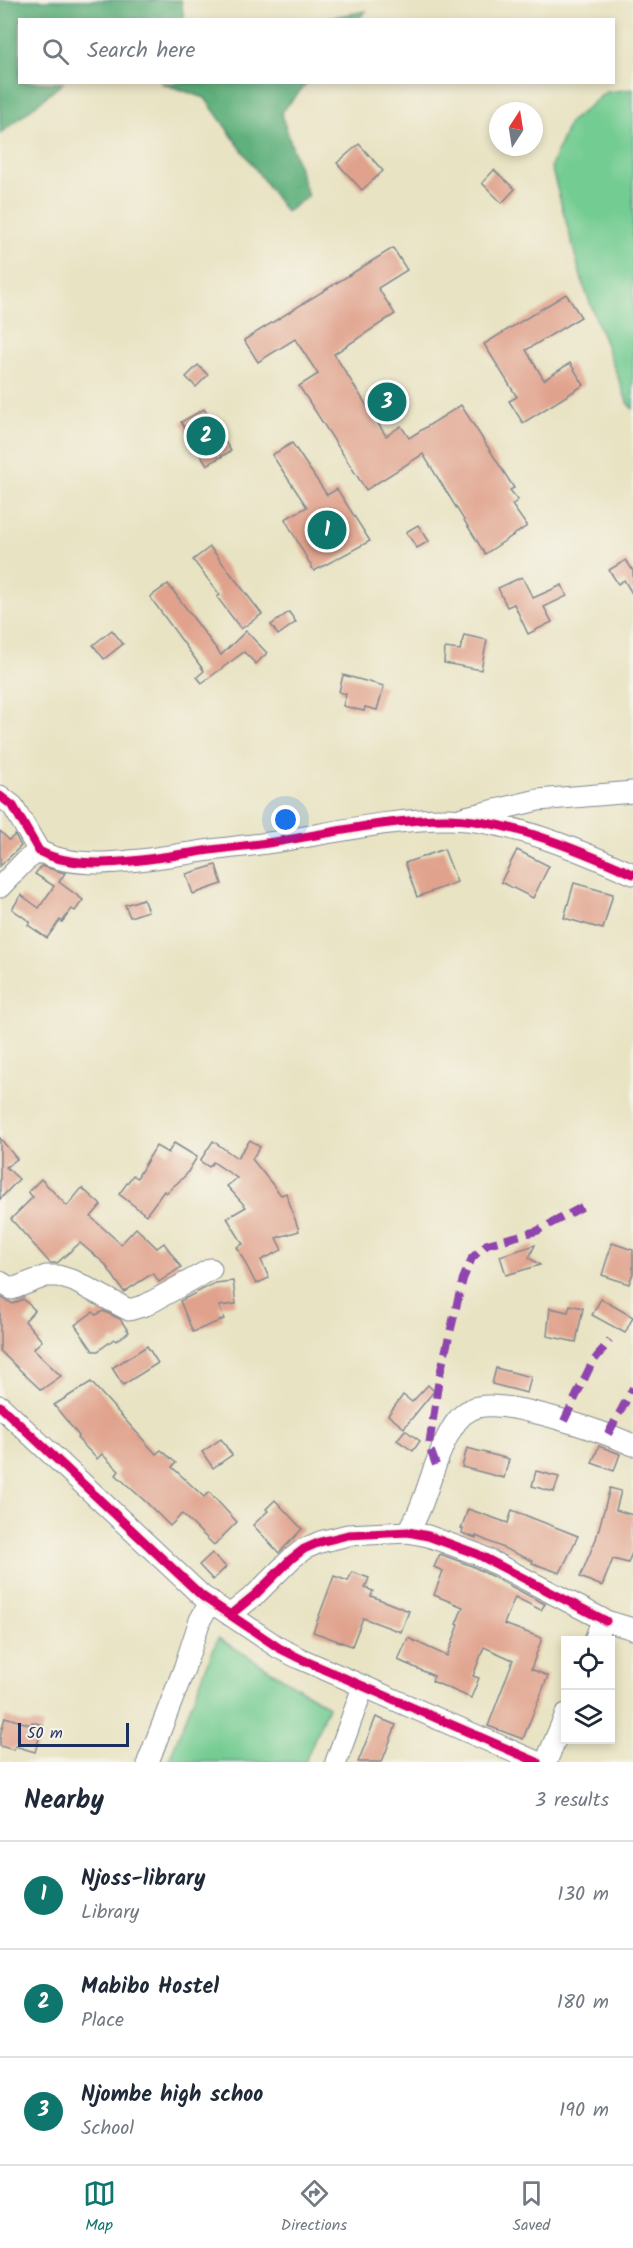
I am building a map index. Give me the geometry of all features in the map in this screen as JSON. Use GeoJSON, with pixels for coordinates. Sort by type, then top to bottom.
{"type":"FeatureCollection","features":[{"type":"Feature","properties":{"kind":"street"},"geometry":{"type":"LineString","coordinates":[[459,819],[488,810],[537,800],[633,792]]}},
{"type":"Feature","properties":{"kind":"street"},"geometry":{"type":"LineString","coordinates":[[0,796],[13,806],[39,851],[63,860],[119,862],[278,842],[414,820],[459,819],[499,826],[557,843],[633,874]]}},
{"type":"Feature","properties":{"kind":"street"},"geometry":{"type":"LineString","coordinates":[[0,887],[25,861],[39,851]]}},
{"type":"Feature","properties":{"kind":"street"},"geometry":{"type":"LineString","coordinates":[[0,1282],[12,1289],[46,1276],[63,1277],[129,1310],[146,1305],[211,1269]]}},
{"type":"Feature","properties":{"kind":"street"},"geometry":{"type":"LineString","coordinates":[[0,1406],[202,1596],[279,1648],[537,1762]]}},
{"type":"Feature","properties":{"kind":"street"},"geometry":{"type":"LineString","coordinates":[[408,1532],[424,1501],[442,1446],[450,1430],[462,1415],[472,1409],[491,1406],[535,1413],[608,1434],[633,1445]]}},
{"type":"Feature","properties":{"kind":"street"},"geometry":{"type":"LineString","coordinates":[[230,1615],[256,1594],[291,1559],[320,1542],[340,1536],[408,1532],[428,1536],[477,1554],[606,1621],[633,1629]]}},
{"type":"Feature","properties":{"kind":"street"},"geometry":{"type":"LineString","coordinates":[[148,1762],[184,1669],[200,1620],[211,1601]]}},
{"type":"Feature","properties":{"kind":"street"},"geometry":{"type":"LineString","coordinates":[[597,1636],[606,1621]]}},
{"type":"Feature","properties":{"kind":"street"},"geometry":{"type":"LineString","coordinates":[[336,1762],[363,1687]]}},
{"type":"Feature","properties":{"kind":"street"},"geometry":{"type":"LineString","coordinates":[[546,1762],[561,1726]]}},
{"type":"Feature","properties":{"kind":"green space"},"geometry":{"type":"Polygon","coordinates":[[[0,0],[181,0],[184,18],[18,18],[18,84],[62,84],[0,134],[0,0]]]}},
{"type":"Feature","properties":{"kind":"green space"},"geometry":{"type":"Polygon","coordinates":[[[366,11],[360,18],[328,18],[366,11]]]}},
{"type":"Feature","properties":{"kind":"green space"},"geometry":{"type":"Polygon","coordinates":[[[164,84],[306,84],[281,113],[308,196],[286,212],[205,98],[164,84]]]}},
{"type":"Feature","properties":{"kind":"green space"},"geometry":{"type":"Polygon","coordinates":[[[633,89],[633,409],[628,404],[583,284],[551,166],[569,123],[606,92],[633,89]]]}},
{"type":"Feature","properties":{"kind":"green space"},"geometry":{"type":"Polygon","coordinates":[[[218,1638],[328,1706],[305,1762],[168,1762],[218,1638]]]}},
{"type":"Feature","properties":{"kind":"building"},"geometry":{"type":"Polygon","coordinates":[[[359,144],[383,171],[362,190],[337,163],[359,144]]]}},
{"type":"Feature","properties":{"kind":"building"},"geometry":{"type":"Polygon","coordinates":[[[494,170],[515,189],[502,203],[482,183],[494,170]]]}},
{"type":"Feature","properties":{"kind":"building"},"geometry":{"type":"Polygon","coordinates":[[[393,248],[407,270],[378,288],[395,314],[334,354],[386,436],[401,426],[409,438],[461,405],[514,488],[510,490],[518,500],[512,505],[527,526],[485,554],[423,454],[366,490],[299,386],[318,374],[295,339],[258,362],[244,340],[393,248]]]}},
{"type":"Feature","properties":{"kind":"building"},"geometry":{"type":"Polygon","coordinates":[[[566,294],[581,317],[526,350],[544,380],[570,363],[584,385],[523,423],[509,401],[517,397],[484,344],[566,294]]]}},
{"type":"Feature","properties":{"kind":"building"},"geometry":{"type":"Polygon","coordinates":[[[198,365],[208,375],[196,387],[186,377],[198,365]]]}},
{"type":"Feature","properties":{"kind":"building"},"geometry":{"type":"Polygon","coordinates":[[[204,409],[231,451],[207,465],[181,422],[204,409]]]}},
{"type":"Feature","properties":{"kind":"building"},"geometry":{"type":"Polygon","coordinates":[[[292,443],[327,495],[337,489],[370,541],[314,571],[285,519],[307,507],[272,455],[292,443]]]}},
{"type":"Feature","properties":{"kind":"building"},"geometry":{"type":"Polygon","coordinates":[[[418,525],[429,541],[417,548],[406,532],[418,525]]]}},
{"type":"Feature","properties":{"kind":"building"},"geometry":{"type":"Polygon","coordinates":[[[210,547],[262,614],[241,629],[217,597],[220,595],[193,560],[210,547]]]}},
{"type":"Feature","properties":{"kind":"building"},"geometry":{"type":"Polygon","coordinates":[[[626,560],[633,571],[633,595],[624,580],[618,584],[609,570],[626,560]]]}},
{"type":"Feature","properties":{"kind":"building"},"geometry":{"type":"Polygon","coordinates":[[[522,577],[533,598],[562,585],[567,596],[544,607],[552,622],[528,634],[514,604],[507,607],[498,588],[522,577]]]}},
{"type":"Feature","properties":{"kind":"building"},"geometry":{"type":"Polygon","coordinates":[[[168,584],[221,655],[246,631],[267,653],[256,664],[244,652],[202,683],[197,677],[204,671],[150,597],[168,584]]]}},
{"type":"Feature","properties":{"kind":"building"},"geometry":{"type":"Polygon","coordinates":[[[289,612],[296,622],[278,635],[271,625],[289,612]]]}},
{"type":"Feature","properties":{"kind":"building"},"geometry":{"type":"Polygon","coordinates":[[[112,630],[123,644],[104,659],[93,645],[112,630]]]}},
{"type":"Feature","properties":{"kind":"building"},"geometry":{"type":"Polygon","coordinates":[[[464,635],[487,640],[481,670],[444,663],[445,648],[460,650],[464,635]]]}},
{"type":"Feature","properties":{"kind":"building"},"geometry":{"type":"Polygon","coordinates":[[[343,675],[384,686],[377,710],[365,707],[364,711],[343,706],[346,694],[339,692],[343,675]]]}},
{"type":"Feature","properties":{"kind":"building"},"geometry":{"type":"Polygon","coordinates":[[[0,831],[9,840],[15,835],[21,846],[0,866],[0,831]]]}},
{"type":"Feature","properties":{"kind":"building"},"geometry":{"type":"Polygon","coordinates":[[[444,849],[457,882],[417,897],[405,863],[444,849]]]}},
{"type":"Feature","properties":{"kind":"building"},"geometry":{"type":"Polygon","coordinates":[[[517,850],[549,866],[533,898],[501,882],[517,850]]]}},
{"type":"Feature","properties":{"kind":"building"},"geometry":{"type":"Polygon","coordinates":[[[216,865],[222,884],[193,894],[186,874],[216,865]]]}},
{"type":"Feature","properties":{"kind":"building"},"geometry":{"type":"Polygon","coordinates":[[[41,866],[65,873],[59,882],[83,900],[75,911],[72,909],[62,922],[60,920],[47,938],[28,925],[30,922],[12,909],[21,895],[39,908],[54,886],[35,874],[41,866]]]}},
{"type":"Feature","properties":{"kind":"building"},"geometry":{"type":"Polygon","coordinates":[[[574,883],[613,894],[603,929],[564,918],[574,883]]]}},
{"type":"Feature","properties":{"kind":"building"},"geometry":{"type":"Polygon","coordinates":[[[143,899],[148,911],[130,917],[125,905],[143,899]]]}},
{"type":"Feature","properties":{"kind":"building"},"geometry":{"type":"Polygon","coordinates":[[[0,1138],[17,1159],[6,1167],[19,1179],[0,1199],[0,1138]]]}},
{"type":"Feature","properties":{"kind":"building"},"geometry":{"type":"Polygon","coordinates":[[[250,1140],[260,1147],[252,1159],[281,1195],[286,1193],[299,1231],[276,1238],[282,1250],[261,1260],[269,1278],[256,1284],[237,1247],[243,1244],[227,1218],[246,1207],[227,1186],[237,1178],[213,1162],[209,1167],[200,1161],[213,1141],[237,1158],[250,1140]]]}},
{"type":"Feature","properties":{"kind":"building"},"geometry":{"type":"Polygon","coordinates":[[[174,1143],[197,1157],[186,1175],[166,1193],[164,1191],[146,1215],[119,1194],[133,1175],[137,1178],[156,1146],[168,1153],[174,1143]]]}},
{"type":"Feature","properties":{"kind":"building"},"geometry":{"type":"Polygon","coordinates":[[[41,1179],[67,1206],[82,1188],[101,1205],[91,1217],[121,1244],[136,1228],[157,1248],[164,1243],[181,1267],[159,1282],[153,1273],[124,1292],[105,1264],[80,1243],[57,1263],[50,1263],[11,1219],[33,1197],[28,1192],[41,1179]]]}},
{"type":"Feature","properties":{"kind":"building"},"geometry":{"type":"Polygon","coordinates":[[[612,1243],[633,1250],[633,1273],[629,1284],[602,1275],[612,1243]]]}},
{"type":"Feature","properties":{"kind":"building"},"geometry":{"type":"Polygon","coordinates":[[[535,1245],[529,1258],[540,1265],[506,1275],[500,1256],[535,1245]]]}},
{"type":"Feature","properties":{"kind":"building"},"geometry":{"type":"Polygon","coordinates":[[[233,1281],[236,1304],[219,1306],[224,1319],[193,1332],[180,1301],[215,1283],[233,1281]]]}},
{"type":"Feature","properties":{"kind":"building"},"geometry":{"type":"Polygon","coordinates":[[[0,1297],[13,1304],[23,1299],[35,1310],[25,1321],[42,1341],[33,1349],[61,1376],[41,1390],[0,1351],[0,1297]]]}},
{"type":"Feature","properties":{"kind":"building"},"geometry":{"type":"Polygon","coordinates":[[[601,1299],[633,1317],[625,1333],[592,1315],[601,1299]]]}},
{"type":"Feature","properties":{"kind":"building"},"geometry":{"type":"Polygon","coordinates":[[[570,1305],[583,1308],[576,1342],[547,1336],[550,1308],[568,1312],[570,1305]]]}},
{"type":"Feature","properties":{"kind":"building"},"geometry":{"type":"Polygon","coordinates":[[[103,1311],[120,1319],[129,1332],[116,1341],[114,1339],[98,1351],[93,1351],[75,1325],[93,1312],[96,1315],[103,1311]]]}},
{"type":"Feature","properties":{"kind":"building"},"geometry":{"type":"Polygon","coordinates":[[[147,1346],[158,1363],[123,1385],[112,1368],[147,1346]]]}},
{"type":"Feature","properties":{"kind":"building"},"geometry":{"type":"Polygon","coordinates":[[[496,1368],[531,1377],[527,1393],[492,1384],[496,1368]]]}},
{"type":"Feature","properties":{"kind":"building"},"geometry":{"type":"Polygon","coordinates":[[[91,1382],[156,1454],[161,1450],[176,1463],[172,1467],[204,1497],[209,1492],[237,1522],[214,1545],[182,1514],[170,1526],[116,1475],[119,1471],[102,1454],[97,1459],[77,1438],[79,1436],[54,1405],[91,1382]]]}},
{"type":"Feature","properties":{"kind":"building"},"geometry":{"type":"Polygon","coordinates":[[[428,1385],[434,1391],[404,1428],[388,1415],[403,1395],[412,1402],[428,1385]]]}},
{"type":"Feature","properties":{"kind":"building"},"geometry":{"type":"Polygon","coordinates":[[[405,1430],[420,1441],[413,1451],[397,1440],[405,1430]]]}},
{"type":"Feature","properties":{"kind":"building"},"geometry":{"type":"Polygon","coordinates":[[[221,1439],[232,1455],[213,1468],[202,1452],[221,1439]]]}},
{"type":"Feature","properties":{"kind":"building"},"geometry":{"type":"Polygon","coordinates":[[[599,1446],[620,1454],[614,1471],[592,1463],[599,1446]]]}},
{"type":"Feature","properties":{"kind":"building"},"geometry":{"type":"Polygon","coordinates":[[[467,1448],[509,1459],[504,1478],[462,1467],[467,1448]]]}},
{"type":"Feature","properties":{"kind":"building"},"geometry":{"type":"Polygon","coordinates":[[[536,1471],[559,1477],[554,1492],[532,1486],[536,1471]]]}},
{"type":"Feature","properties":{"kind":"building"},"geometry":{"type":"Polygon","coordinates":[[[610,1488],[621,1491],[616,1510],[633,1515],[633,1550],[628,1563],[613,1559],[602,1586],[580,1577],[596,1539],[610,1488]]]}},
{"type":"Feature","properties":{"kind":"building"},"geometry":{"type":"Polygon","coordinates":[[[275,1500],[302,1529],[279,1553],[253,1525],[268,1511],[266,1509],[275,1500]]]}},
{"type":"Feature","properties":{"kind":"building"},"geometry":{"type":"Polygon","coordinates":[[[468,1509],[508,1523],[512,1510],[578,1536],[560,1573],[532,1563],[533,1561],[476,1536],[476,1538],[462,1533],[463,1529],[461,1529],[468,1509]]]}},
{"type":"Feature","properties":{"kind":"building"},"geometry":{"type":"Polygon","coordinates":[[[212,1553],[226,1567],[213,1580],[199,1565],[212,1553]]]}},
{"type":"Feature","properties":{"kind":"building"},"geometry":{"type":"Polygon","coordinates":[[[440,1554],[472,1566],[545,1604],[541,1610],[515,1597],[504,1624],[542,1638],[531,1669],[548,1676],[523,1739],[488,1726],[513,1660],[484,1647],[473,1676],[479,1678],[471,1698],[432,1681],[434,1676],[398,1660],[408,1638],[447,1656],[463,1607],[434,1595],[443,1571],[434,1567],[440,1554]]]}},
{"type":"Feature","properties":{"kind":"building"},"geometry":{"type":"Polygon","coordinates":[[[352,1572],[369,1578],[365,1588],[373,1591],[371,1596],[409,1611],[401,1632],[363,1618],[352,1646],[313,1632],[334,1576],[348,1581],[352,1572]]]}},
{"type":"Feature","properties":{"kind":"building"},"geometry":{"type":"Polygon","coordinates":[[[5,1717],[31,1725],[32,1722],[43,1725],[35,1752],[15,1746],[14,1750],[0,1746],[5,1717]]]}},
{"type":"Feature","properties":{"kind":"building"},"geometry":{"type":"Polygon","coordinates":[[[376,1717],[396,1725],[382,1762],[358,1762],[376,1717]]]}},
{"type":"Feature","properties":{"kind":"marked path"},"geometry":{"type":"LineString","coordinates":[[436,1465],[429,1446],[439,1378],[463,1279],[472,1258],[487,1244],[537,1231],[582,1207]]}},
{"type":"Feature","properties":{"kind":"marked path"},"geometry":{"type":"LineString","coordinates":[[564,1421],[592,1363],[610,1340]]}},
{"type":"Feature","properties":{"kind":"marked path"},"geometry":{"type":"LineString","coordinates":[[608,1434],[633,1388]]}},
{"type":"Feature","properties":{"kind":"cycle path"},"geometry":{"type":"LineString","coordinates":[[0,796],[13,806],[39,851],[55,858],[74,861],[93,863],[134,861],[270,843],[384,824],[447,819],[470,820],[518,830],[566,846],[633,874]]}},
{"type":"Feature","properties":{"kind":"cycle path"},"geometry":{"type":"LineString","coordinates":[[0,1406],[202,1596],[279,1648],[537,1762]]}},
{"type":"Feature","properties":{"kind":"cycle path"},"geometry":{"type":"LineString","coordinates":[[230,1615],[304,1549],[320,1542],[348,1535],[408,1532],[428,1536],[477,1554],[606,1621]]}},
{"type":"Feature","properties":{"kind":"place","name":"Njombe high schoo"},"geometry":{"type":"Point","coordinates":[387,402]}},
{"type":"Feature","properties":{"kind":"place","name":"Mabibo Hostel"},"geometry":{"type":"Point","coordinates":[206,436]}},
{"type":"Feature","properties":{"kind":"place","name":"Njoss-library"},"geometry":{"type":"Point","coordinates":[327,530]}}]}
